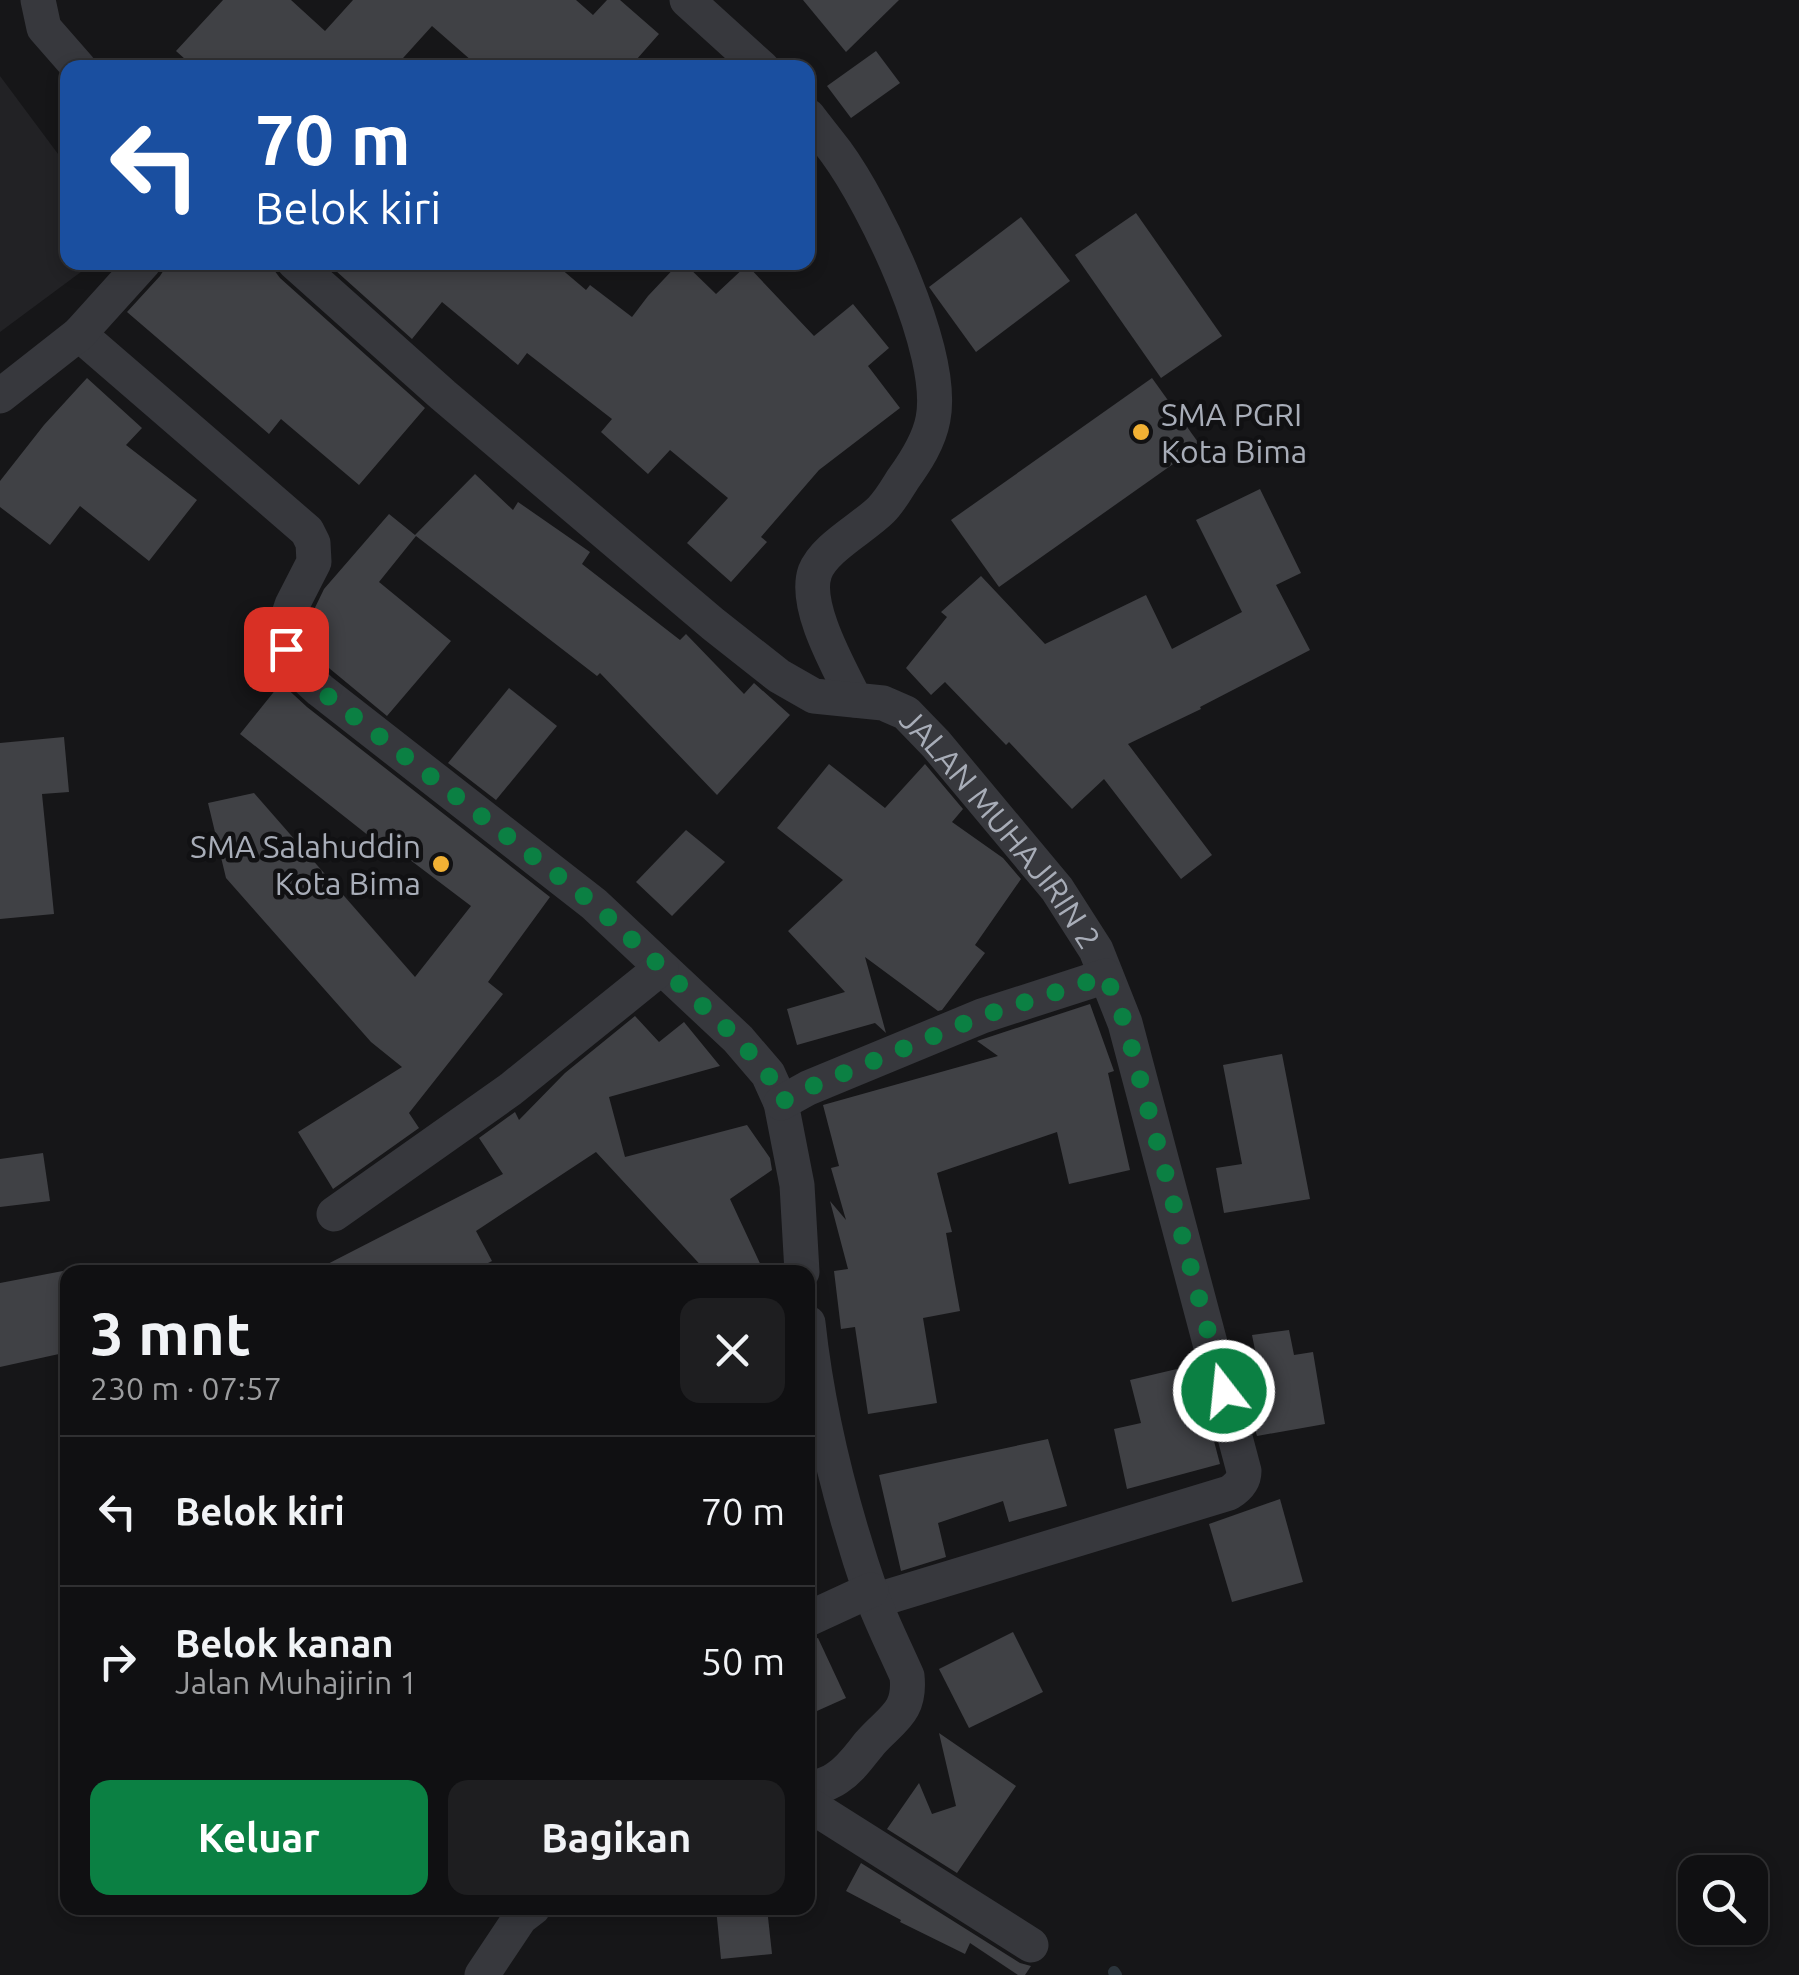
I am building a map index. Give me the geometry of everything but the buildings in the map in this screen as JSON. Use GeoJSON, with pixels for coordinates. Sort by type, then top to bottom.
{"type":"FeatureCollection","features":[{"type":"Feature","properties":{"kind":"street"},"geometry":{"type":"LineString","coordinates":[[38,0],[44,28],[73,60]]}},
{"type":"Feature","properties":{"kind":"street"},"geometry":{"type":"LineString","coordinates":[[687,0],[753,60]]}},
{"type":"Feature","properties":{"kind":"street","name":"JALAN MUHAJIRIN 2"},"geometry":{"type":"LineString","coordinates":[[815,125],[838,154],[882,230],[919,320],[933,379],[934,417],[920,455],[884,508],[831,550],[815,572],[814,595],[820,624],[855,700]]}},
{"type":"Feature","properties":{"kind":"street"},"geometry":{"type":"LineString","coordinates":[[0,396],[79,334],[137,270]]}},
{"type":"Feature","properties":{"kind":"street","name":"JALAN MUHAJIRIN 2"},"geometry":{"type":"LineString","coordinates":[[303,270],[457,407],[779,676],[814,696],[883,703],[906,714],[936,744],[1057,889],[1096,950],[1125,1023],[1244,1470],[1243,1479],[1228,1494],[872,1595]]}},
{"type":"Feature","properties":{"kind":"street"},"geometry":{"type":"LineString","coordinates":[[79,334],[307,531],[313,543],[314,562],[286,626],[286,649],[295,667],[594,904],[738,1039],[768,1074],[781,1102],[797,1185],[802,1265]]}},
{"type":"Feature","properties":{"kind":"street"},"geometry":{"type":"LineString","coordinates":[[334,1214],[511,1089],[662,968]]}},
{"type":"Feature","properties":{"kind":"street"},"geometry":{"type":"LineString","coordinates":[[781,1102],[982,1016],[1106,976]]}},
{"type":"Feature","properties":{"kind":"street"},"geometry":{"type":"LineString","coordinates":[[815,1375],[834,1472],[872,1595],[907,1676],[907,1698],[896,1719],[836,1779],[815,1787]]}},
{"type":"Feature","properties":{"kind":"street"},"geometry":{"type":"LineString","coordinates":[[815,1615],[872,1595]]}},
{"type":"Feature","properties":{"kind":"street"},"geometry":{"type":"LineString","coordinates":[[815,1808],[1031,1945]]}},
{"type":"Feature","properties":{"kind":"street"},"geometry":{"type":"LineString","coordinates":[[482,1975],[524,1915]]}},
{"type":"Feature","properties":{"kind":"shaded area"},"geometry":{"type":"Polygon","coordinates":[[[0,76],[60,157],[60,270],[84,270],[0,332],[0,76]]]}},
{"type":"Feature","properties":{"kind":"place","name":"SMA PGRI Kota Bima"},"geometry":{"type":"Point","coordinates":[1141,432]}},
{"type":"Feature","properties":{"kind":"place","name":"SMA Salahuddin Kota Bima"},"geometry":{"type":"Point","coordinates":[441,864]}},
{"type":"Feature","properties":{"kind":"route"},"geometry":{"type":"LineString","coordinates":[[286,649],[295,667],[320,690],[594,904],[738,1039],[768,1074],[781,1102],[982,1016],[1106,976],[1125,1023],[1224,1391]]}}]}
